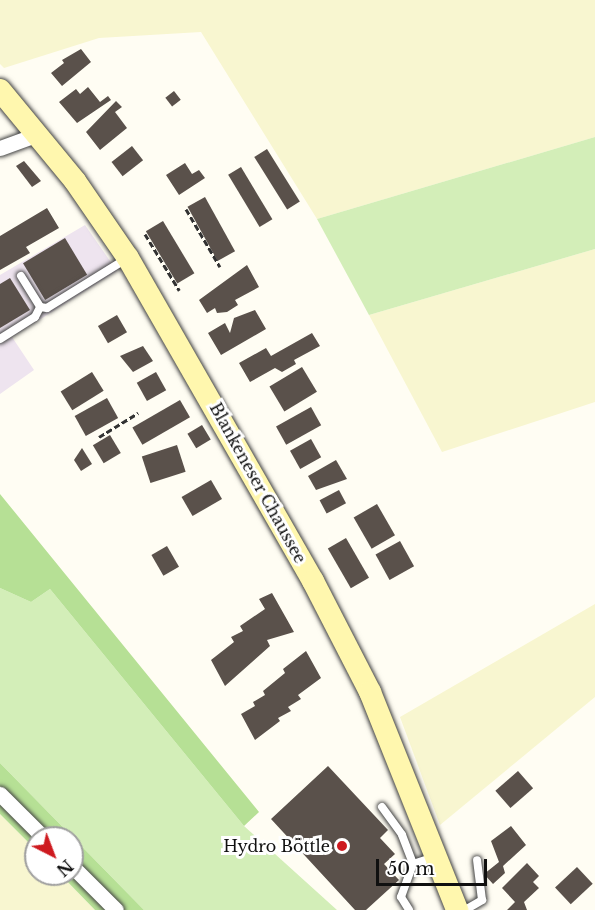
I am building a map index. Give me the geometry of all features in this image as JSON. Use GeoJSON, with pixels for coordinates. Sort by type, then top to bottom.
{"type":"FeatureCollection","features":[{"type":"Feature","properties":{"kind":"main road","name":"Blankeneser Chaussee"},"geometry":{"type":"LineString","coordinates":[[0,90],[38,134],[128,258],[329,609],[370,692],[457,910]]}},
{"type":"Feature","properties":{"kind":"street"},"geometry":{"type":"LineString","coordinates":[[0,148],[38,134]]}},
{"type":"Feature","properties":{"kind":"street"},"geometry":{"type":"LineString","coordinates":[[0,794],[32,826]]}},
{"type":"Feature","properties":{"kind":"street"},"geometry":{"type":"LineString","coordinates":[[84,878],[116,910]]}},
{"type":"Feature","properties":{"kind":"lane"},"geometry":{"type":"LineString","coordinates":[[40,307],[47,308],[128,258]]}},
{"type":"Feature","properties":{"kind":"lane"},"geometry":{"type":"LineString","coordinates":[[21,276],[40,307]]}},
{"type":"Feature","properties":{"kind":"lane"},"geometry":{"type":"LineString","coordinates":[[0,339],[35,317],[40,307]]}},
{"type":"Feature","properties":{"kind":"lane"},"geometry":{"type":"LineString","coordinates":[[382,807],[402,835],[413,864],[401,897],[409,910]]}},
{"type":"Feature","properties":{"kind":"lane"},"geometry":{"type":"LineString","coordinates":[[413,864],[436,856]]}},
{"type":"Feature","properties":{"kind":"lane"},"geometry":{"type":"LineString","coordinates":[[465,910],[482,900],[477,860]]}},
{"type":"Feature","properties":{"kind":"path"},"geometry":{"type":"LineString","coordinates":[[186,209],[220,267]]}},
{"type":"Feature","properties":{"kind":"path"},"geometry":{"type":"LineString","coordinates":[[145,234],[178,291]]}},
{"type":"Feature","properties":{"kind":"path"},"geometry":{"type":"LineString","coordinates":[[99,437],[138,413]]}},
{"type":"Feature","properties":{"kind":"shaded area"},"geometry":{"type":"Polygon","coordinates":[[[0,0],[595,0],[595,137],[317,219],[201,32],[99,38],[4,68],[0,64],[0,0]]]}},
{"type":"Feature","properties":{"kind":"shaded area"},"geometry":{"type":"Polygon","coordinates":[[[85,225],[117,271],[12,337],[34,370],[0,394],[0,275],[85,225]]]}},
{"type":"Feature","properties":{"kind":"shaded area"},"geometry":{"type":"Polygon","coordinates":[[[595,249],[595,402],[442,452],[369,315],[595,249]]]}},
{"type":"Feature","properties":{"kind":"shaded area"},"geometry":{"type":"Polygon","coordinates":[[[595,604],[595,697],[440,825],[400,717],[595,604]]]}},
{"type":"Feature","properties":{"kind":"shaded area"},"geometry":{"type":"Polygon","coordinates":[[[0,814],[24,838],[24,886],[72,886],[95,910],[0,910],[0,814]]]}},
{"type":"Feature","properties":{"kind":"green space"},"geometry":{"type":"Polygon","coordinates":[[[595,137],[595,249],[369,315],[317,219],[595,137]]]}},
{"type":"Feature","properties":{"kind":"green space"},"geometry":{"type":"Polygon","coordinates":[[[0,494],[259,812],[244,826],[50,589],[31,602],[0,588],[0,494]]]}},
{"type":"Feature","properties":{"kind":"green space"},"geometry":{"type":"Polygon","coordinates":[[[0,588],[31,602],[50,589],[244,826],[337,910],[144,910],[84,849],[84,826],[62,826],[0,763],[0,588]]]}},
{"type":"Feature","properties":{"kind":"green space"},"geometry":{"type":"Polygon","coordinates":[[[0,763],[62,826],[24,826],[24,838],[0,814],[0,763]]]}},
{"type":"Feature","properties":{"kind":"green space"},"geometry":{"type":"Polygon","coordinates":[[[84,849],[144,910],[95,910],[72,886],[84,886],[84,849]]]}},
{"type":"Feature","properties":{"kind":"building"},"geometry":{"type":"Polygon","coordinates":[[[81,49],[91,62],[62,86],[51,73],[64,63],[62,60],[81,49]]]}},
{"type":"Feature","properties":{"kind":"building"},"geometry":{"type":"Polygon","coordinates":[[[88,87],[100,102],[108,96],[111,100],[77,123],[59,102],[76,89],[80,94],[88,87]]]}},
{"type":"Feature","properties":{"kind":"building"},"geometry":{"type":"Polygon","coordinates":[[[174,91],[181,100],[172,106],[165,98],[174,91]]]}},
{"type":"Feature","properties":{"kind":"building"},"geometry":{"type":"Polygon","coordinates":[[[116,101],[122,107],[115,112],[127,128],[100,150],[86,132],[116,101]]]}},
{"type":"Feature","properties":{"kind":"building"},"geometry":{"type":"Polygon","coordinates":[[[132,146],[143,160],[123,176],[112,162],[132,146]]]}},
{"type":"Feature","properties":{"kind":"building"},"geometry":{"type":"Polygon","coordinates":[[[267,149],[300,202],[287,210],[254,157],[267,149]]]}},
{"type":"Feature","properties":{"kind":"building"},"geometry":{"type":"Polygon","coordinates":[[[24,161],[41,181],[32,187],[16,166],[24,161]]]}},
{"type":"Feature","properties":{"kind":"building"},"geometry":{"type":"Polygon","coordinates":[[[185,163],[192,174],[199,170],[205,178],[179,195],[166,175],[185,163]]]}},
{"type":"Feature","properties":{"kind":"building"},"geometry":{"type":"Polygon","coordinates":[[[241,167],[272,219],[260,227],[228,175],[241,167]]]}},
{"type":"Feature","properties":{"kind":"building"},"geometry":{"type":"Polygon","coordinates":[[[205,197],[235,251],[218,261],[188,207],[205,197]]]}},
{"type":"Feature","properties":{"kind":"building"},"geometry":{"type":"Polygon","coordinates":[[[47,208],[59,228],[26,247],[30,253],[0,270],[0,236],[47,208]]]}},
{"type":"Feature","properties":{"kind":"building"},"geometry":{"type":"Polygon","coordinates":[[[163,221],[194,273],[177,284],[146,231],[163,221]]]}},
{"type":"Feature","properties":{"kind":"building"},"geometry":{"type":"Polygon","coordinates":[[[65,238],[87,275],[45,300],[23,263],[65,238]]]}},
{"type":"Feature","properties":{"kind":"building"},"geometry":{"type":"Polygon","coordinates":[[[247,265],[259,287],[235,300],[238,305],[227,312],[217,313],[215,308],[207,313],[199,300],[247,265]]]}},
{"type":"Feature","properties":{"kind":"building"},"geometry":{"type":"Polygon","coordinates":[[[10,278],[30,310],[0,328],[0,284],[10,278]]]}},
{"type":"Feature","properties":{"kind":"building"},"geometry":{"type":"Polygon","coordinates":[[[255,310],[266,329],[221,355],[208,333],[225,323],[230,333],[234,318],[255,310]]]}},
{"type":"Feature","properties":{"kind":"building"},"geometry":{"type":"Polygon","coordinates":[[[117,315],[127,332],[108,343],[98,326],[117,315]]]}},
{"type":"Feature","properties":{"kind":"building"},"geometry":{"type":"Polygon","coordinates":[[[312,333],[320,346],[294,360],[296,364],[282,372],[275,368],[250,382],[239,363],[266,348],[271,356],[312,333]]]}},
{"type":"Feature","properties":{"kind":"building"},"geometry":{"type":"Polygon","coordinates":[[[143,346],[153,361],[133,372],[120,356],[143,346]]]}},
{"type":"Feature","properties":{"kind":"building"},"geometry":{"type":"Polygon","coordinates":[[[302,367],[317,392],[284,411],[269,387],[302,367]]]}},
{"type":"Feature","properties":{"kind":"building"},"geometry":{"type":"Polygon","coordinates":[[[92,372],[104,391],[72,410],[61,392],[92,372]]]}},
{"type":"Feature","properties":{"kind":"building"},"geometry":{"type":"Polygon","coordinates":[[[156,372],[166,390],[147,401],[137,383],[156,372]]]}},
{"type":"Feature","properties":{"kind":"building"},"geometry":{"type":"Polygon","coordinates":[[[107,398],[118,418],[86,436],[75,416],[107,398]]]}},
{"type":"Feature","properties":{"kind":"building"},"geometry":{"type":"Polygon","coordinates":[[[180,400],[190,417],[142,445],[132,428],[180,400]]]}},
{"type":"Feature","properties":{"kind":"building"},"geometry":{"type":"Polygon","coordinates":[[[311,407],[321,425],[286,445],[276,426],[311,407]]]}},
{"type":"Feature","properties":{"kind":"building"},"geometry":{"type":"Polygon","coordinates":[[[202,425],[211,440],[196,448],[187,434],[202,425]]]}},
{"type":"Feature","properties":{"kind":"building"},"geometry":{"type":"Polygon","coordinates":[[[110,435],[121,453],[104,463],[93,445],[110,435]]]}},
{"type":"Feature","properties":{"kind":"building"},"geometry":{"type":"Polygon","coordinates":[[[311,439],[321,457],[300,469],[290,451],[311,439]]]}},
{"type":"Feature","properties":{"kind":"building"},"geometry":{"type":"Polygon","coordinates":[[[177,445],[186,472],[150,483],[142,456],[177,445]]]}},
{"type":"Feature","properties":{"kind":"building"},"geometry":{"type":"Polygon","coordinates":[[[82,448],[92,464],[81,471],[74,460],[82,448]]]}},
{"type":"Feature","properties":{"kind":"building"},"geometry":{"type":"Polygon","coordinates":[[[336,460],[347,479],[316,490],[308,476],[336,460]]]}},
{"type":"Feature","properties":{"kind":"building"},"geometry":{"type":"Polygon","coordinates":[[[211,480],[222,499],[193,516],[182,497],[211,480]]]}},
{"type":"Feature","properties":{"kind":"building"},"geometry":{"type":"Polygon","coordinates":[[[339,490],[346,503],[327,514],[320,500],[339,490]]]}},
{"type":"Feature","properties":{"kind":"building"},"geometry":{"type":"Polygon","coordinates":[[[377,504],[395,535],[372,549],[354,518],[377,504]]]}},
{"type":"Feature","properties":{"kind":"building"},"geometry":{"type":"Polygon","coordinates":[[[346,538],[369,578],[351,588],[328,548],[346,538]]]}},
{"type":"Feature","properties":{"kind":"building"},"geometry":{"type":"Polygon","coordinates":[[[400,541],[414,566],[390,580],[376,555],[400,541]]]}},
{"type":"Feature","properties":{"kind":"building"},"geometry":{"type":"Polygon","coordinates":[[[167,546],[179,567],[163,576],[151,555],[167,546]]]}},
{"type":"Feature","properties":{"kind":"building"},"geometry":{"type":"Polygon","coordinates":[[[272,593],[294,632],[267,640],[270,646],[225,686],[211,660],[234,642],[231,637],[243,631],[240,626],[265,609],[259,599],[272,593]]]}},
{"type":"Feature","properties":{"kind":"building"},"geometry":{"type":"Polygon","coordinates":[[[306,651],[321,678],[298,695],[301,699],[288,707],[291,711],[278,718],[280,721],[255,740],[241,714],[255,706],[253,702],[265,695],[263,691],[285,673],[283,669],[306,651]]]}},
{"type":"Feature","properties":{"kind":"building","name":"Hydro Böttle"},"geometry":{"type":"Polygon","coordinates":[[[328,766],[388,830],[380,838],[395,854],[384,864],[399,880],[366,910],[355,910],[271,819],[328,766]]]}},
{"type":"Feature","properties":{"kind":"building"},"geometry":{"type":"Polygon","coordinates":[[[518,771],[533,788],[510,808],[495,791],[518,771]]]}},
{"type":"Feature","properties":{"kind":"building"},"geometry":{"type":"Polygon","coordinates":[[[511,826],[526,845],[503,866],[505,873],[493,884],[484,874],[499,862],[491,841],[511,826]]]}},
{"type":"Feature","properties":{"kind":"building"},"geometry":{"type":"Polygon","coordinates":[[[527,863],[539,876],[533,882],[539,888],[524,902],[527,910],[507,910],[515,902],[502,888],[527,863]]]}},
{"type":"Feature","properties":{"kind":"building"},"geometry":{"type":"Polygon","coordinates":[[[577,867],[593,884],[571,904],[555,887],[577,867]]]}},
{"type":"Feature","properties":{"kind":"place","name":"Hydro Böttle"},"geometry":{"type":"Point","coordinates":[342,846]}}]}
